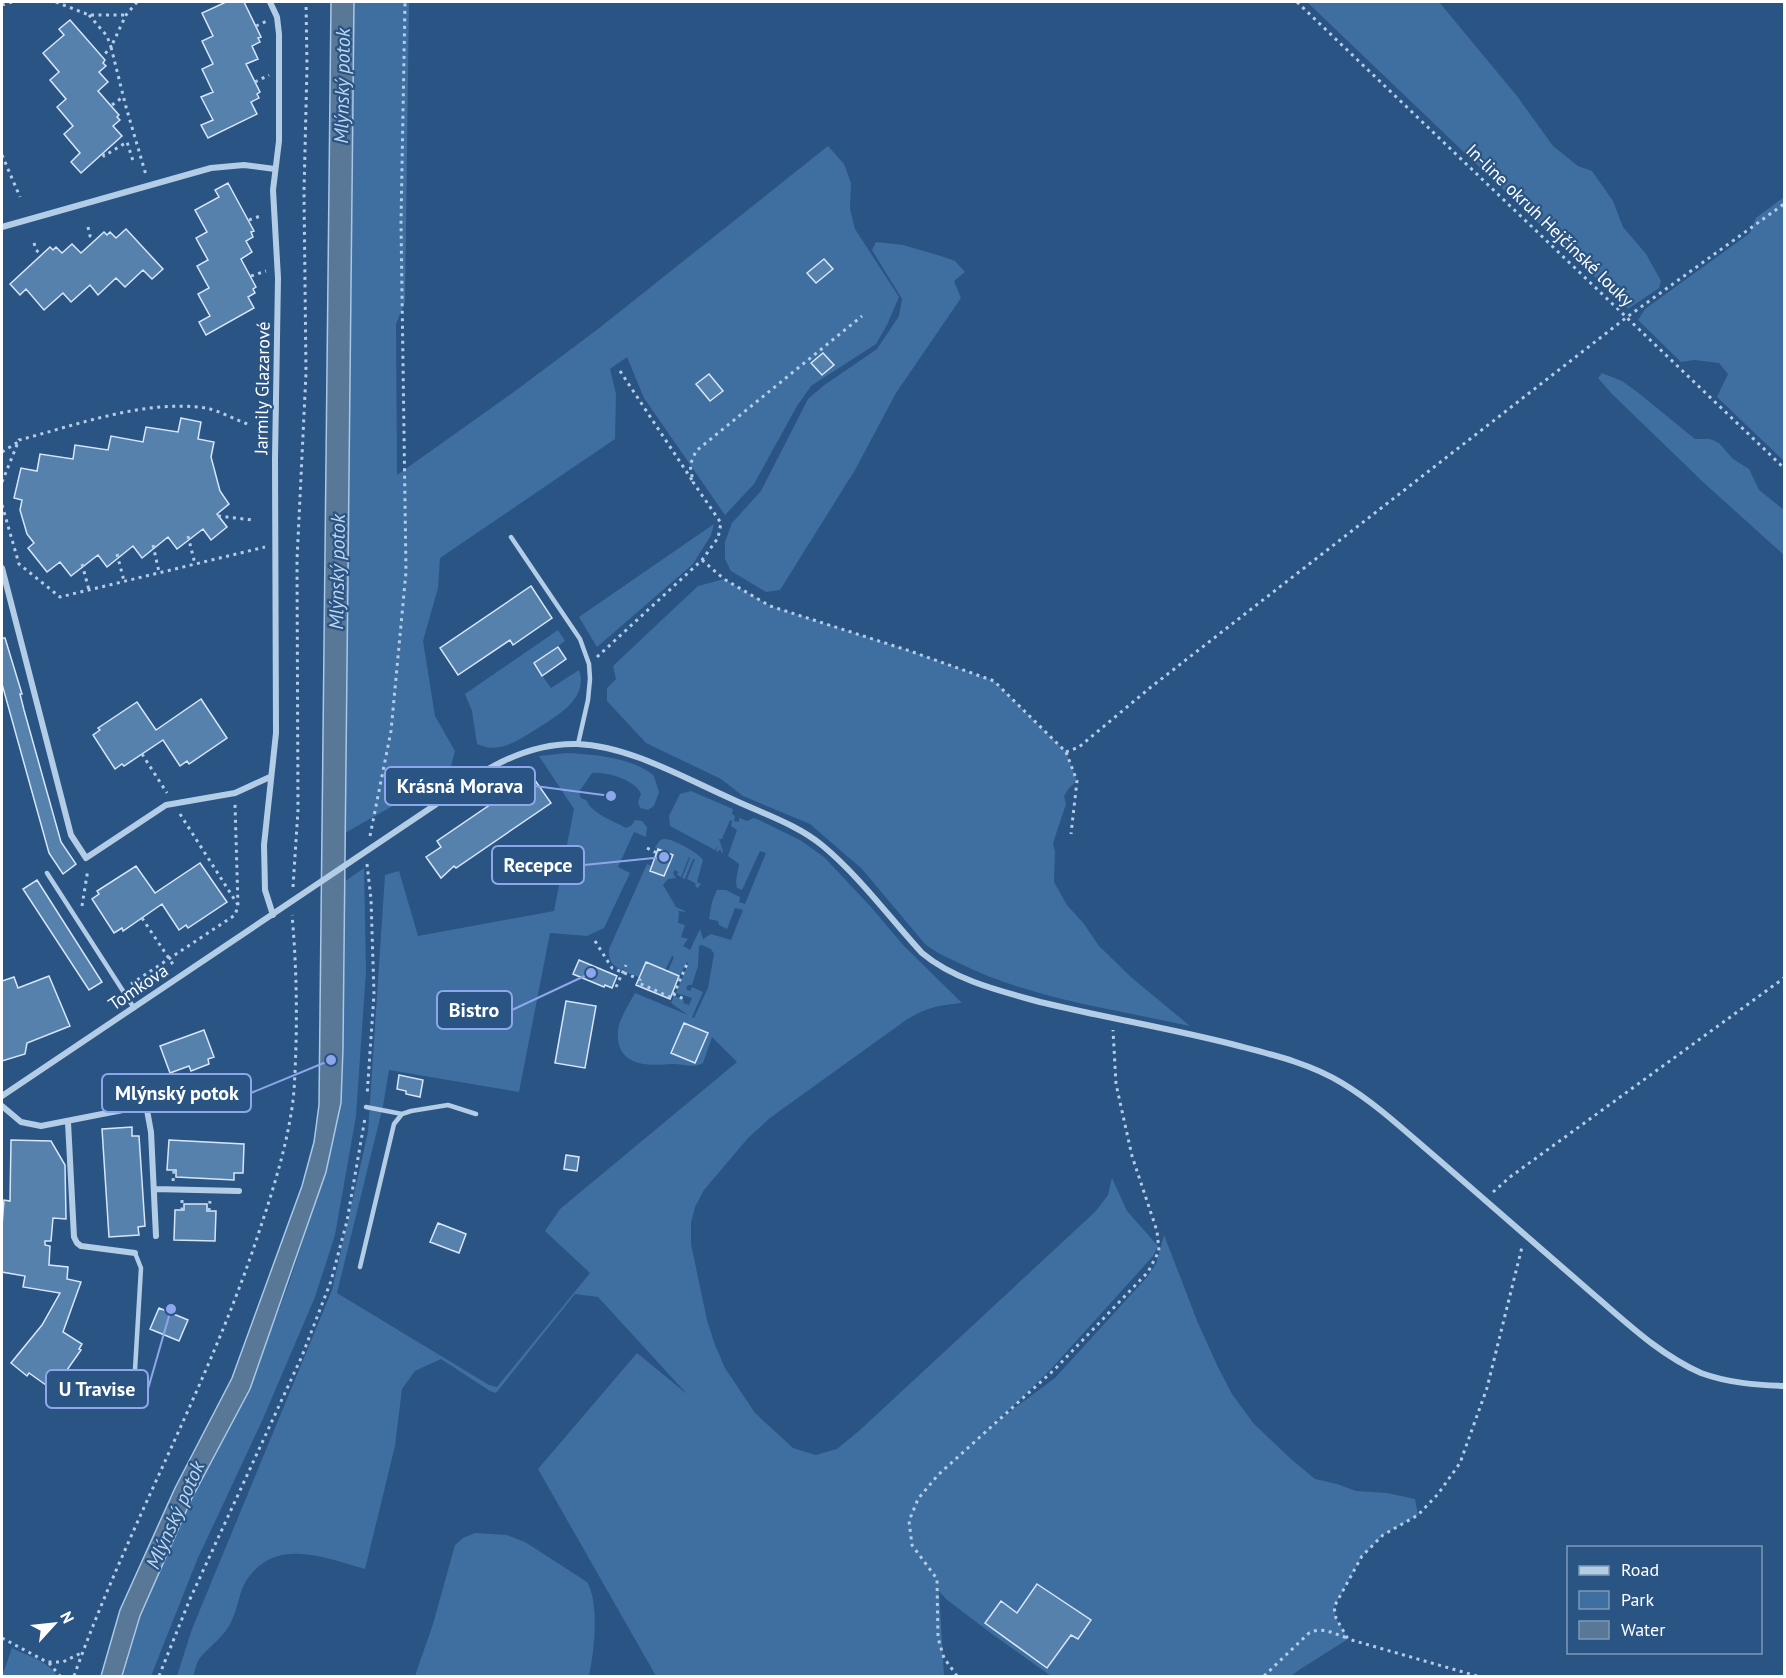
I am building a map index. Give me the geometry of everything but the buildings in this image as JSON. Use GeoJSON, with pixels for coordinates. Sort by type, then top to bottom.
{"type":"FeatureCollection","features":[{"type":"Feature","properties":{"kind":"street","name":"Jarmily Glazarové"},"geometry":{"type":"LineString","coordinates":[[270,2],[277,16],[279,34],[279,141],[273,190],[278,278],[276,733],[264,845],[264,877],[273,915]]}},
{"type":"Feature","properties":{"kind":"street"},"geometry":{"type":"LineString","coordinates":[[2,227],[210,168],[230,165],[275,169]]}},
{"type":"Feature","properties":{"kind":"street"},"geometry":{"type":"LineString","coordinates":[[2,568],[71,835],[86,858],[166,805],[235,793],[270,777]]}},
{"type":"Feature","properties":{"kind":"street","name":"Tomkova"},"geometry":{"type":"LineString","coordinates":[[2,1096],[500,762],[535,749],[558,744],[578,744],[607,749],[637,758],[805,833],[836,856],[922,952],[942,967],[975,982],[1115,1019],[1220,1041],[1292,1061],[1331,1077],[1380,1110],[1647,1340],[1684,1365],[1708,1375],[1725,1380],[1785,1386]]}},
{"type":"Feature","properties":{"kind":"street"},"geometry":{"type":"LineString","coordinates":[[2,1106],[26,1124],[41,1126],[138,1107],[147,1110],[150,1122],[156,1236]]}},
{"type":"Feature","properties":{"kind":"street"},"geometry":{"type":"LineString","coordinates":[[68,1122],[77,1243],[81,1246],[135,1253]]}},
{"type":"Feature","properties":{"kind":"street"},"geometry":{"type":"LineString","coordinates":[[154,1189],[239,1191]]}},
{"type":"Feature","properties":{"kind":"lane"},"geometry":{"type":"LineString","coordinates":[[512,537],[580,639],[589,664],[588,700],[578,744]]}},
{"type":"Feature","properties":{"kind":"lane"},"geometry":{"type":"LineString","coordinates":[[47,873],[134,1008]]}},
{"type":"Feature","properties":{"kind":"lane"},"geometry":{"type":"LineString","coordinates":[[366,1107],[402,1114],[448,1105],[476,1114]]}},
{"type":"Feature","properties":{"kind":"lane"},"geometry":{"type":"LineString","coordinates":[[360,1267],[394,1124],[402,1114]]}},
{"type":"Feature","properties":{"kind":"lane"},"geometry":{"type":"LineString","coordinates":[[122,1399],[135,1370],[141,1268],[135,1253]]}},
{"type":"Feature","properties":{"kind":"path"},"geometry":{"type":"LineString","coordinates":[[2,5],[12,2]]}},
{"type":"Feature","properties":{"kind":"path"},"geometry":{"type":"LineString","coordinates":[[56,2],[89,15],[126,15]]}},
{"type":"Feature","properties":{"kind":"path"},"geometry":{"type":"LineString","coordinates":[[102,57],[111,47],[126,15],[137,2]]}},
{"type":"Feature","properties":{"kind":"path"},"geometry":{"type":"LineString","coordinates":[[293,886],[298,810],[297,560],[306,373],[304,192],[306,2]]}},
{"type":"Feature","properties":{"kind":"path"},"geometry":{"type":"LineString","coordinates":[[365,853],[391,731],[406,572],[401,223],[405,2]]}},
{"type":"Feature","properties":{"kind":"path","name":"In-line okruh Hejčínské louky"},"geometry":{"type":"LineString","coordinates":[[1297,2],[1785,468]]}},
{"type":"Feature","properties":{"kind":"path"},"geometry":{"type":"LineString","coordinates":[[89,15],[103,30],[111,47],[148,185]]}},
{"type":"Feature","properties":{"kind":"path"},"geometry":{"type":"LineString","coordinates":[[256,26],[267,21]]}},
{"type":"Feature","properties":{"kind":"path"},"geometry":{"type":"LineString","coordinates":[[255,82],[270,75]]}},
{"type":"Feature","properties":{"kind":"path"},"geometry":{"type":"LineString","coordinates":[[112,105],[123,97]]}},
{"type":"Feature","properties":{"kind":"path"},"geometry":{"type":"LineString","coordinates":[[102,154],[104,156],[127,142],[134,165]]}},
{"type":"Feature","properties":{"kind":"path"},"geometry":{"type":"LineString","coordinates":[[2,155],[20,197]]}},
{"type":"Feature","properties":{"kind":"path"},"geometry":{"type":"LineString","coordinates":[[1066,752],[1079,747],[1150,687],[1627,317],[1785,204]]}},
{"type":"Feature","properties":{"kind":"path"},"geometry":{"type":"LineString","coordinates":[[249,220],[262,215]]}},
{"type":"Feature","properties":{"kind":"path"},"geometry":{"type":"LineString","coordinates":[[88,227],[90,236],[94,240]]}},
{"type":"Feature","properties":{"kind":"path"},"geometry":{"type":"LineString","coordinates":[[34,243],[36,250],[42,255]]}},
{"type":"Feature","properties":{"kind":"path"},"geometry":{"type":"LineString","coordinates":[[251,276],[266,271]]}},
{"type":"Feature","properties":{"kind":"path"},"geometry":{"type":"LineString","coordinates":[[693,482],[690,465],[696,451],[862,316]]}},
{"type":"Feature","properties":{"kind":"path"},"geometry":{"type":"LineString","coordinates":[[589,664],[702,560],[718,538],[721,523],[620,371]]}},
{"type":"Feature","properties":{"kind":"path"},"geometry":{"type":"LineString","coordinates":[[2,452],[19,440],[159,406],[208,408],[249,425]]}},
{"type":"Feature","properties":{"kind":"path"},"geometry":{"type":"LineString","coordinates":[[2,482],[18,442]]}},
{"type":"Feature","properties":{"kind":"path"},"geometry":{"type":"LineString","coordinates":[[2,505],[19,564],[60,597],[276,545]]}},
{"type":"Feature","properties":{"kind":"path"},"geometry":{"type":"LineString","coordinates":[[219,516],[253,520]]}},
{"type":"Feature","properties":{"kind":"path"},"geometry":{"type":"LineString","coordinates":[[188,536],[195,564]]}},
{"type":"Feature","properties":{"kind":"path"},"geometry":{"type":"LineString","coordinates":[[153,545],[159,572]]}},
{"type":"Feature","properties":{"kind":"path"},"geometry":{"type":"LineString","coordinates":[[117,554],[124,581]]}},
{"type":"Feature","properties":{"kind":"path"},"geometry":{"type":"LineString","coordinates":[[702,560],[724,579],[770,606],[994,681],[1066,752],[1077,781],[1071,834]]}},
{"type":"Feature","properties":{"kind":"path"},"geometry":{"type":"LineString","coordinates":[[81,564],[89,590]]}},
{"type":"Feature","properties":{"kind":"path"},"geometry":{"type":"LineString","coordinates":[[142,754],[238,906]]}},
{"type":"Feature","properties":{"kind":"path"},"geometry":{"type":"LineString","coordinates":[[128,986],[235,915],[238,906],[235,793]]}},
{"type":"Feature","properties":{"kind":"path"},"geometry":{"type":"LineString","coordinates":[[647,848],[657,852]]}},
{"type":"Feature","properties":{"kind":"path"},"geometry":{"type":"LineString","coordinates":[[82,906],[91,855]]}},
{"type":"Feature","properties":{"kind":"path"},"geometry":{"type":"LineString","coordinates":[[74,1677],[128,1542],[222,1335],[248,1267],[278,1172],[292,1112],[295,1080],[298,996],[291,912]]}},
{"type":"Feature","properties":{"kind":"path"},"geometry":{"type":"LineString","coordinates":[[142,918],[181,977]]}},
{"type":"Feature","properties":{"kind":"path"},"geometry":{"type":"LineString","coordinates":[[595,941],[609,965],[640,980],[639,983],[670,997],[687,964]]}},
{"type":"Feature","properties":{"kind":"path"},"geometry":{"type":"LineString","coordinates":[[616,987],[626,966]]}},
{"type":"Feature","properties":{"kind":"path"},"geometry":{"type":"LineString","coordinates":[[1485,1200],[1510,1177],[1785,978]]}},
{"type":"Feature","properties":{"kind":"path"},"geometry":{"type":"LineString","coordinates":[[674,993],[684,999]]}},
{"type":"Feature","properties":{"kind":"path"},"geometry":{"type":"LineString","coordinates":[[957,1677],[944,1658],[938,1638],[939,1590],[937,1579],[912,1545],[909,1521],[918,1499],[938,1475],[1056,1369],[1148,1272],[1159,1251],[1157,1231],[1132,1156],[1116,1084],[1113,1038],[1115,1019]]}},
{"type":"Feature","properties":{"kind":"path"},"geometry":{"type":"LineString","coordinates":[[1348,1639],[1336,1618],[1334,1607],[1362,1556],[1383,1535],[1418,1515],[1438,1494],[1460,1463],[1487,1388],[1518,1258],[1529,1238]]}},
{"type":"Feature","properties":{"kind":"path"},"geometry":{"type":"LineString","coordinates":[[159,1677],[190,1599],[302,1356]]}},
{"type":"Feature","properties":{"kind":"path"},"geometry":{"type":"LineString","coordinates":[[1264,1677],[1309,1633],[1315,1630],[1326,1630],[1348,1639],[1477,1677]]}},
{"type":"Feature","properties":{"kind":"path"},"geometry":{"type":"LineString","coordinates":[[2,1638],[47,1662],[60,1677]]}},
{"type":"Feature","properties":{"kind":"path"},"geometry":{"type":"LineString","coordinates":[[47,1662],[63,1662],[83,1652]]}},
{"type":"Feature","properties":{"kind":"green space"},"geometry":{"type":"Polygon","coordinates":[[[354,2],[409,2],[405,302],[396,324],[397,475],[598,329],[828,146],[844,164],[851,183],[850,209],[855,229],[899,297],[876,344],[811,386],[797,406],[754,484],[725,515],[644,398],[627,357],[610,369],[616,394],[615,439],[440,558],[438,588],[423,641],[435,716],[455,751],[449,774],[345,833],[354,2]]]}},
{"type":"Feature","properties":{"kind":"green space"},"geometry":{"type":"Polygon","coordinates":[[[1307,2],[1439,2],[1517,96],[1553,146],[1578,166],[1592,171],[1613,201],[1623,227],[1646,254],[1661,281],[1659,288],[1628,309],[1307,2]]]}},
{"type":"Feature","properties":{"kind":"green space"},"geometry":{"type":"Polygon","coordinates":[[[1784,197],[1784,461],[1717,397],[1728,374],[1719,363],[1694,360],[1681,362],[1638,320],[1645,309],[1750,233],[1756,218],[1784,197]]]}},
{"type":"Feature","properties":{"kind":"green space"},"geometry":{"type":"Polygon","coordinates":[[[876,242],[903,245],[955,261],[965,272],[954,281],[961,298],[896,393],[855,470],[780,590],[766,592],[731,571],[725,559],[725,542],[732,523],[761,491],[808,399],[877,349],[899,316],[902,299],[872,250],[876,242]]]}},
{"type":"Feature","properties":{"kind":"green space"},"geometry":{"type":"Polygon","coordinates":[[[1602,373],[1622,381],[1695,439],[1710,439],[1719,443],[1733,459],[1749,469],[1759,490],[1784,510],[1784,555],[1704,483],[1611,393],[1598,378],[1602,373]]]}},
{"type":"Feature","properties":{"kind":"green space"},"geometry":{"type":"Polygon","coordinates":[[[714,524],[711,535],[693,564],[597,647],[579,617],[714,524]]]}},
{"type":"Feature","properties":{"kind":"green space"},"geometry":{"type":"Polygon","coordinates":[[[724,579],[770,606],[994,681],[1066,752],[1077,781],[1064,796],[1066,804],[1053,843],[1054,882],[1067,905],[1099,946],[1132,978],[1190,1026],[1044,995],[988,976],[943,955],[925,944],[862,869],[810,824],[743,796],[721,779],[646,743],[607,701],[607,688],[616,679],[613,666],[698,586],[724,579]]]}},
{"type":"Feature","properties":{"kind":"green space"},"geometry":{"type":"Polygon","coordinates":[[[558,630],[565,641],[534,664],[551,688],[579,670],[581,680],[575,697],[554,718],[515,742],[494,748],[477,744],[472,711],[465,694],[558,630]]]}},
{"type":"Feature","properties":{"kind":"green space"},"geometry":{"type":"Polygon","coordinates":[[[567,753],[601,756],[636,765],[654,776],[659,792],[654,806],[648,810],[640,808],[638,802],[641,794],[638,789],[627,781],[612,775],[592,773],[579,792],[581,798],[586,800],[598,813],[626,828],[635,820],[642,821],[647,827],[646,837],[634,832],[618,867],[630,873],[604,928],[587,936],[550,933],[519,1092],[389,1070],[383,1106],[337,1293],[489,1385],[497,1387],[590,1273],[545,1231],[560,1209],[737,1062],[712,1037],[703,1063],[695,1066],[643,1064],[627,1057],[618,1043],[620,1022],[635,993],[688,1015],[671,1003],[674,996],[689,1005],[692,998],[676,993],[687,962],[679,976],[668,971],[674,957],[672,956],[665,970],[646,962],[639,977],[625,972],[623,968],[622,970],[616,967],[609,956],[609,949],[647,864],[651,866],[650,871],[664,876],[673,856],[655,848],[659,842],[665,839],[674,841],[703,860],[697,882],[701,884],[698,888],[695,883],[687,879],[695,859],[685,879],[682,878],[689,857],[681,877],[675,870],[673,873],[676,878],[668,879],[663,885],[676,907],[685,911],[678,911],[678,923],[685,925],[681,937],[688,939],[683,946],[690,950],[700,929],[703,939],[711,934],[731,940],[743,910],[735,908],[727,929],[719,925],[718,921],[709,919],[712,902],[717,890],[726,890],[740,897],[739,902],[745,904],[766,853],[760,851],[742,890],[737,888],[739,864],[728,856],[737,830],[731,826],[732,821],[730,820],[722,839],[719,839],[722,854],[720,849],[716,851],[718,846],[715,850],[670,826],[669,816],[680,794],[691,791],[733,809],[734,821],[739,822],[739,818],[747,821],[754,818],[759,820],[800,840],[824,857],[903,945],[962,1003],[933,1008],[906,1020],[770,1118],[748,1138],[704,1190],[695,1207],[691,1223],[691,1244],[707,1320],[725,1368],[755,1413],[793,1448],[816,1455],[837,1449],[1096,1211],[1108,1195],[1112,1178],[1127,1211],[1158,1246],[1153,1256],[1051,1369],[1007,1412],[974,1438],[1055,1378],[1147,1277],[1156,1264],[1164,1235],[1217,1365],[1232,1394],[1254,1424],[1315,1479],[1356,1491],[1387,1493],[1415,1499],[1418,1515],[1383,1535],[1362,1556],[1334,1607],[1336,1618],[1348,1639],[1291,1676],[1051,1676],[992,1634],[946,1599],[939,1591],[944,1676],[656,1676],[538,1469],[637,1353],[687,1394],[598,1297],[575,1294],[496,1393],[441,1359],[415,1371],[402,1389],[395,1446],[365,1569],[301,1554],[271,1559],[258,1567],[246,1581],[229,1626],[199,1659],[193,1676],[177,1676],[192,1629],[332,1290],[368,1132],[385,875],[399,871],[418,936],[554,911],[574,809],[539,756],[567,753]],[[699,946],[698,966],[692,985],[688,985],[686,989],[690,991],[692,987],[703,992],[692,1017],[694,1018],[708,988],[714,954],[711,949],[699,946]]]}},
{"type":"Feature","properties":{"kind":"green space"},"geometry":{"type":"Polygon","coordinates":[[[364,868],[366,971],[356,1116],[335,1235],[315,1297],[262,1421],[197,1560],[151,1676],[123,1676],[141,1615],[191,1499],[248,1391],[289,1283],[326,1171],[341,1103],[344,882],[364,868]]]}},
{"type":"Feature","properties":{"kind":"green space"},"geometry":{"type":"Polygon","coordinates":[[[475,1533],[507,1535],[525,1542],[587,1582],[594,1603],[595,1615],[593,1654],[589,1676],[415,1676],[433,1624],[455,1545],[463,1538],[475,1533]]]}},
{"type":"Feature","properties":{"kind":"green space"},"geometry":{"type":"Polygon","coordinates":[[[12,1648],[43,1663],[57,1676],[2,1676],[12,1648]]]}},
{"type":"Feature","properties":{"kind":"water"},"geometry":{"type":"Polygon","coordinates":[[[331,2],[354,2],[341,1103],[326,1172],[250,1389],[192,1498],[140,1616],[122,1676],[101,1676],[120,1610],[175,1488],[232,1378],[302,1186],[314,1142],[319,1105],[331,2]]]}},
{"type":"Feature","properties":{"kind":"place","name":"Krásná Morava"},"geometry":{"type":"Point","coordinates":[611,796]}},
{"type":"Feature","properties":{"kind":"place","name":"Recepce"},"geometry":{"type":"Point","coordinates":[664,857]}},
{"type":"Feature","properties":{"kind":"place","name":"Bistro"},"geometry":{"type":"Point","coordinates":[591,973]}},
{"type":"Feature","properties":{"kind":"place","name":"Mlýnský potok"},"geometry":{"type":"Point","coordinates":[331,1060]}},
{"type":"Feature","properties":{"kind":"place","name":"U Travise"},"geometry":{"type":"Point","coordinates":[171,1309]}}]}
